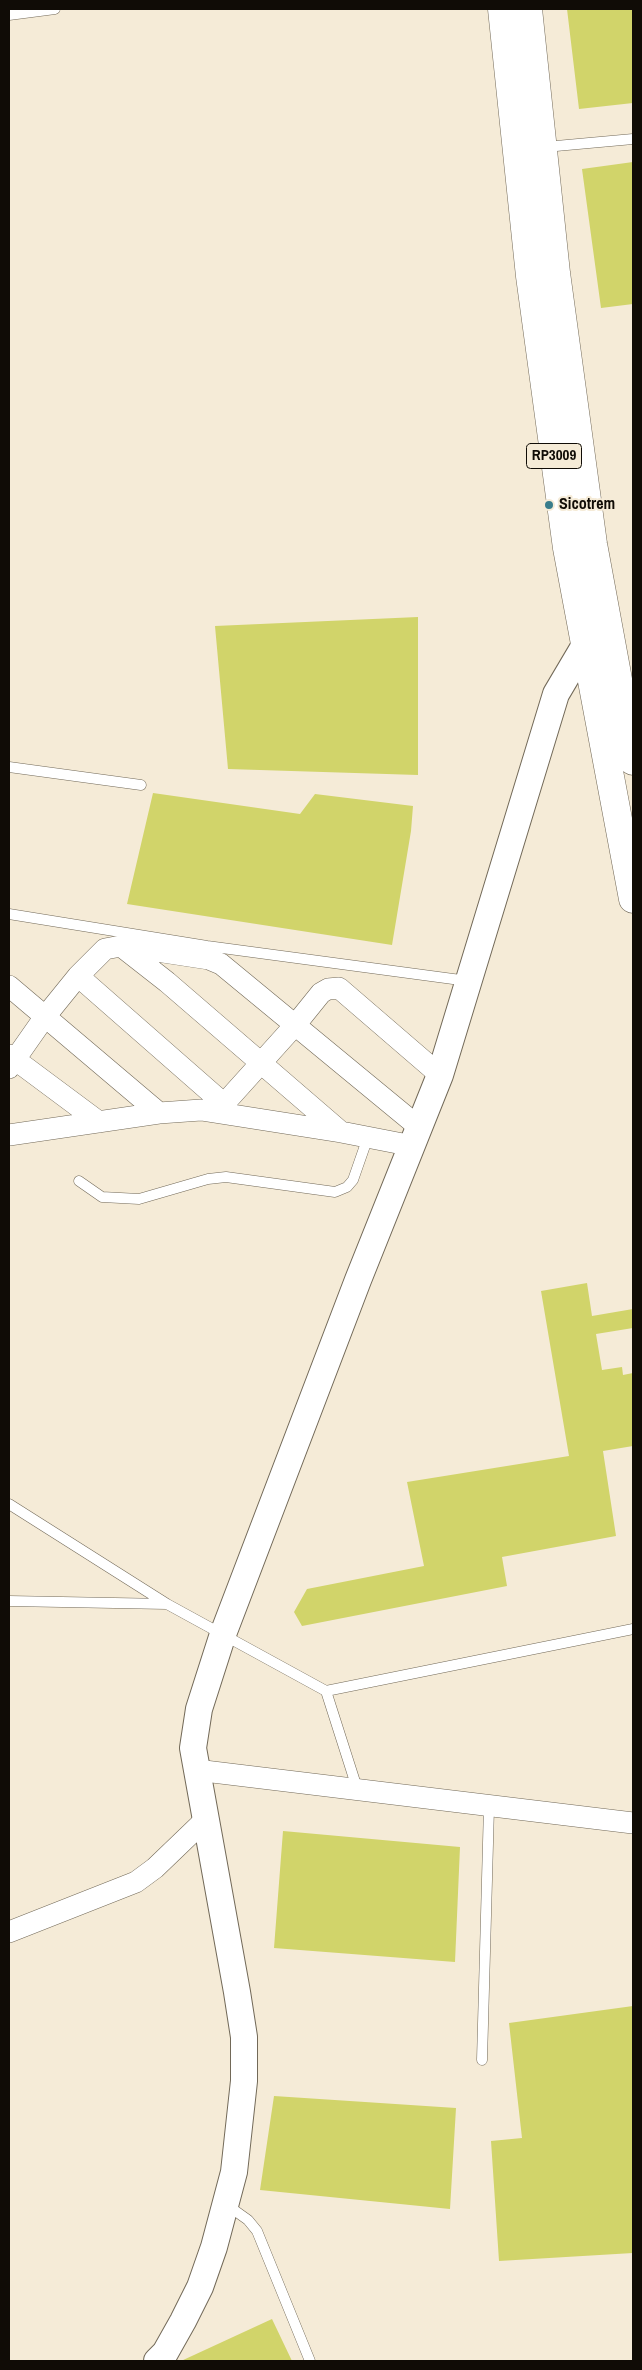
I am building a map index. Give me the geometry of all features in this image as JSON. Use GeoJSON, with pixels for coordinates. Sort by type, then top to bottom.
{"type":"FeatureCollection","features":[{"type":"Feature","properties":{"kind":"main road","name":"RP3009"},"geometry":{"type":"LineString","coordinates":[[502,9],[530,276],[567,548],[633,899]]}},
{"type":"Feature","properties":{"kind":"main road","name":"RP3009"},"geometry":{"type":"LineString","coordinates":[[528,9],[556,273],[593,544],[633,761]]}},
{"type":"Feature","properties":{"kind":"street"},"geometry":{"type":"LineString","coordinates":[[157,2361],[164,2353],[183,2321],[200,2287],[226,2205],[240,2125],[244,2081],[244,2037],[196,1770],[194,1748],[199,1709],[223,1634],[358,1280],[440,1075],[556,694],[585,645],[608,624]]}},
{"type":"Feature","properties":{"kind":"street"},"geometry":{"type":"LineString","coordinates":[[121,946],[167,982],[259,1064],[341,1132]]}},
{"type":"Feature","properties":{"kind":"street"},"geometry":{"type":"LineString","coordinates":[[99,1122],[11,1061],[78,976],[105,949],[121,946],[209,959],[221,964],[296,1024],[416,1137]]}},
{"type":"Feature","properties":{"kind":"street"},"geometry":{"type":"LineString","coordinates":[[78,976],[219,1108]]}},
{"type":"Feature","properties":{"kind":"street"},"geometry":{"type":"LineString","coordinates":[[9,986],[44,1018],[159,1113]]}},
{"type":"Feature","properties":{"kind":"street"},"geometry":{"type":"LineString","coordinates":[[219,1108],[296,1024],[320,993],[328,988],[339,988],[440,1075]]}},
{"type":"Feature","properties":{"kind":"street"},"geometry":{"type":"LineString","coordinates":[[9,1135],[159,1113],[219,1108],[368,1137],[416,1137]]}},
{"type":"Feature","properties":{"kind":"street"},"geometry":{"type":"LineString","coordinates":[[196,1770],[357,1788],[489,1807],[633,1823]]}},
{"type":"Feature","properties":{"kind":"street"},"geometry":{"type":"LineString","coordinates":[[9,1932],[136,1882],[155,1868],[206,1819]]}},
{"type":"Feature","properties":{"kind":"lane"},"geometry":{"type":"LineString","coordinates":[[9,15],[55,9]]}},
{"type":"Feature","properties":{"kind":"lane"},"geometry":{"type":"LineString","coordinates":[[543,147],[633,139]]}},
{"type":"Feature","properties":{"kind":"lane"},"geometry":{"type":"LineString","coordinates":[[9,767],[141,785]]}},
{"type":"Feature","properties":{"kind":"lane"},"geometry":{"type":"LineString","coordinates":[[9,914],[207,946],[469,981]]}},
{"type":"Feature","properties":{"kind":"lane"},"geometry":{"type":"LineString","coordinates":[[79,1181],[102,1197],[139,1199],[208,1179],[226,1177],[335,1192],[347,1187],[353,1180],[368,1137]]}},
{"type":"Feature","properties":{"kind":"lane"},"geometry":{"type":"LineString","coordinates":[[9,1504],[167,1604],[326,1690],[633,1629]]}},
{"type":"Feature","properties":{"kind":"lane"},"geometry":{"type":"LineString","coordinates":[[9,1601],[167,1604]]}},
{"type":"Feature","properties":{"kind":"lane"},"geometry":{"type":"LineString","coordinates":[[326,1690],[357,1788]]}},
{"type":"Feature","properties":{"kind":"lane"},"geometry":{"type":"LineString","coordinates":[[482,2060],[489,1807]]}},
{"type":"Feature","properties":{"kind":"lane"},"geometry":{"type":"LineString","coordinates":[[226,2205],[243,2215],[257,2231],[310,2361]]}},
{"type":"Feature","properties":{"kind":"building"},"geometry":{"type":"Polygon","coordinates":[[[567,9],[633,9],[633,103],[579,109],[567,9]]]}},
{"type":"Feature","properties":{"kind":"building"},"geometry":{"type":"Polygon","coordinates":[[[633,162],[633,304],[601,308],[582,169],[633,162]]]}},
{"type":"Feature","properties":{"kind":"building"},"geometry":{"type":"Polygon","coordinates":[[[418,617],[418,775],[228,769],[215,626],[418,617]]]}},
{"type":"Feature","properties":{"kind":"building"},"geometry":{"type":"Polygon","coordinates":[[[153,793],[300,814],[315,794],[413,806],[411,831],[392,945],[127,904],[153,793]]]}},
{"type":"Feature","properties":{"kind":"building"},"geometry":{"type":"Polygon","coordinates":[[[587,1283],[592,1316],[633,1309],[633,1328],[596,1334],[602,1370],[622,1367],[623,1375],[633,1373],[633,1446],[603,1451],[616,1536],[502,1557],[507,1586],[302,1626],[294,1612],[307,1589],[424,1566],[407,1482],[569,1456],[541,1291],[587,1283]]]}},
{"type":"Feature","properties":{"kind":"building"},"geometry":{"type":"Polygon","coordinates":[[[283,1831],[460,1847],[455,1962],[274,1948],[283,1831]]]}},
{"type":"Feature","properties":{"kind":"building"},"geometry":{"type":"Polygon","coordinates":[[[633,2006],[633,2253],[499,2261],[491,2141],[522,2138],[509,2023],[633,2006]]]}},
{"type":"Feature","properties":{"kind":"building"},"geometry":{"type":"Polygon","coordinates":[[[274,2096],[456,2108],[450,2209],[260,2190],[274,2096]]]}},
{"type":"Feature","properties":{"kind":"building"},"geometry":{"type":"Polygon","coordinates":[[[272,2319],[292,2361],[181,2361],[272,2319]]]}},
{"type":"Feature","properties":{"kind":"place","name":"Sicotrem"},"geometry":{"type":"Point","coordinates":[549,505]}}]}
